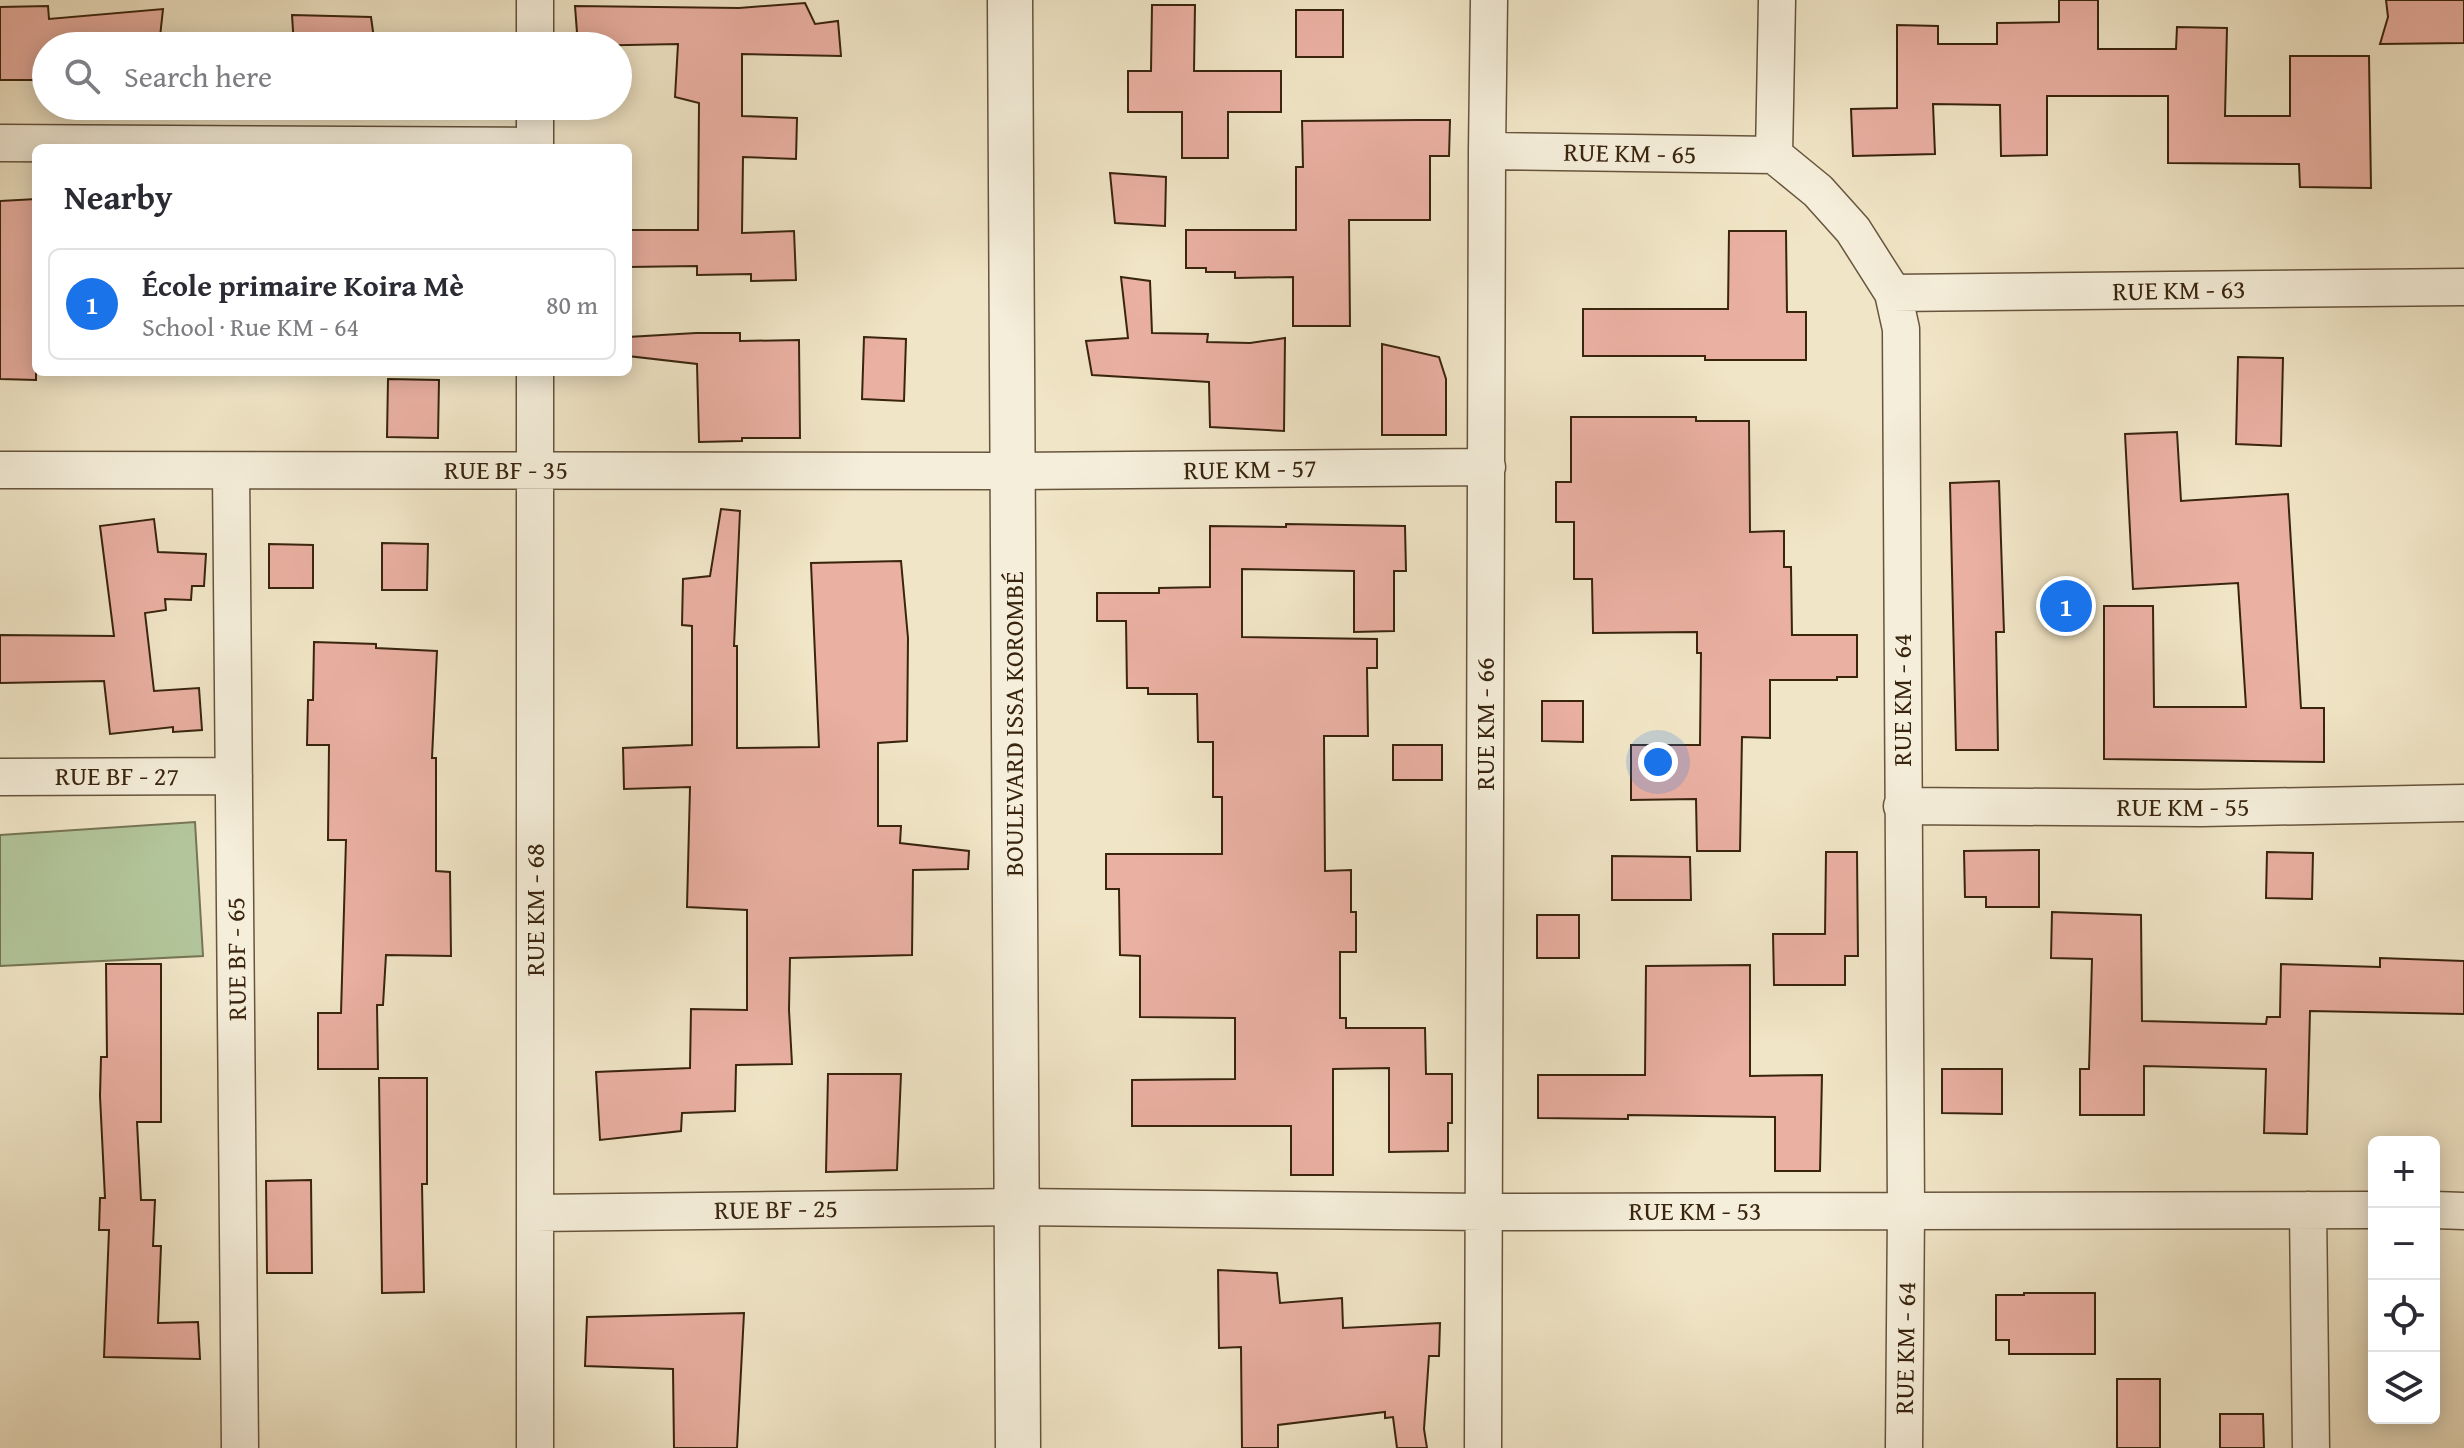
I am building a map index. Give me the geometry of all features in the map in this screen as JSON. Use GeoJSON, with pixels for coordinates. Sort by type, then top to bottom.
{"type":"FeatureCollection","features":[{"type":"Feature","properties":{"kind":"street"},"geometry":{"type":"LineString","coordinates":[[535,0],[535,32]]}},
{"type":"Feature","properties":{"kind":"street","name":"BOULEVARD ISSA KOROMBÉ"},"geometry":{"type":"LineString","coordinates":[[1010,0],[1018,1448]]}},
{"type":"Feature","properties":{"kind":"street","name":"RUE KM - 66"},"geometry":{"type":"LineString","coordinates":[[1483,1448],[1489,0]]}},
{"type":"Feature","properties":{"kind":"street"},"geometry":{"type":"LineString","coordinates":[[1774,155],[1777,0]]}},
{"type":"Feature","properties":{"kind":"street"},"geometry":{"type":"LineString","coordinates":[[535,120],[535,144]]}},
{"type":"Feature","properties":{"kind":"street"},"geometry":{"type":"LineString","coordinates":[[0,143],[134,144]]}},
{"type":"Feature","properties":{"kind":"street","name":"RUE KM - 65"},"geometry":{"type":"LineString","coordinates":[[1487,151],[1774,155]]}},
{"type":"Feature","properties":{"kind":"street","name":"RUE KM - 64"},"geometry":{"type":"LineString","coordinates":[[1774,155],[1818,191],[1853,230],[1893,293],[1901,329],[1906,1210],[1904,1448]]}},
{"type":"Feature","properties":{"kind":"street","name":"RUE KM - 63"},"geometry":{"type":"LineString","coordinates":[[1893,293],[2464,287]]}},
{"type":"Feature","properties":{"kind":"street","name":"RUE KM - 68"},"geometry":{"type":"LineString","coordinates":[[535,376],[535,1448]]}},
{"type":"Feature","properties":{"kind":"street","name":"RUE KM - 57"},"geometry":{"type":"LineString","coordinates":[[1013,471],[1487,467]]}},
{"type":"Feature","properties":{"kind":"street","name":"RUE BF - 35"},"geometry":{"type":"LineString","coordinates":[[0,470],[1013,471]]}},
{"type":"Feature","properties":{"kind":"street","name":"RUE BF - 65"},"geometry":{"type":"LineString","coordinates":[[231,471],[240,1448]]}},
{"type":"Feature","properties":{"kind":"street","name":"RUE BF - 27"},"geometry":{"type":"LineString","coordinates":[[0,777],[234,776]]}},
{"type":"Feature","properties":{"kind":"street","name":"RUE KM - 55"},"geometry":{"type":"LineString","coordinates":[[1902,806],[2201,808],[2464,803]]}},
{"type":"Feature","properties":{"kind":"street","name":"RUE KM - 53"},"geometry":{"type":"LineString","coordinates":[[1017,1207],[1483,1212],[2368,1210]]}},
{"type":"Feature","properties":{"kind":"street","name":"RUE BF - 25"},"geometry":{"type":"LineString","coordinates":[[535,1213],[1017,1207]]}},
{"type":"Feature","properties":{"kind":"street"},"geometry":{"type":"LineString","coordinates":[[2308,1210],[2311,1448]]}},
{"type":"Feature","properties":{"kind":"street"},"geometry":{"type":"LineString","coordinates":[[2440,1210],[2464,1211]]}},
{"type":"Feature","properties":{"kind":"green space"},"geometry":{"type":"Polygon","coordinates":[[[195,822],[203,956],[0,966],[0,835],[195,822]]]}},
{"type":"Feature","properties":{"kind":"building"},"geometry":{"type":"Polygon","coordinates":[[[2059,0],[2098,0],[2098,49],[2176,49],[2177,27],[2227,28],[2225,116],[2290,116],[2290,56],[2369,56],[2371,188],[2300,187],[2299,164],[2168,163],[2168,96],[2047,96],[2047,155],[2001,156],[2000,105],[1933,104],[1935,154],[1853,156],[1851,109],[1897,108],[1897,25],[1938,26],[1938,44],[1997,44],[1997,23],[2059,22],[2059,0]]]}},
{"type":"Feature","properties":{"kind":"building"},"geometry":{"type":"Polygon","coordinates":[[[2386,0],[2464,0],[2464,43],[2380,44],[2388,17],[2386,0]]]}},
{"type":"Feature","properties":{"kind":"building"},"geometry":{"type":"Polygon","coordinates":[[[805,3],[815,24],[838,21],[841,56],[742,54],[742,116],[797,118],[796,159],[743,157],[742,233],[794,231],[796,280],[751,281],[751,274],[697,275],[697,266],[632,267],[632,230],[698,230],[699,103],[675,97],[678,44],[632,45],[632,32],[577,32],[575,6],[739,8],[805,3]]]}},
{"type":"Feature","properties":{"kind":"building"},"geometry":{"type":"Polygon","coordinates":[[[1152,5],[1195,5],[1194,71],[1281,71],[1281,112],[1228,112],[1228,158],[1182,158],[1182,112],[1128,112],[1128,71],[1151,71],[1152,5]]]}},
{"type":"Feature","properties":{"kind":"building"},"geometry":{"type":"Polygon","coordinates":[[[48,6],[49,19],[163,9],[161,32],[32,32],[32,80],[0,80],[0,7],[48,6]]]}},
{"type":"Feature","properties":{"kind":"building"},"geometry":{"type":"Polygon","coordinates":[[[1296,10],[1343,10],[1343,57],[1296,57],[1296,10]]]}},
{"type":"Feature","properties":{"kind":"building"},"geometry":{"type":"Polygon","coordinates":[[[292,15],[371,17],[373,32],[293,32],[292,15]]]}},
{"type":"Feature","properties":{"kind":"building"},"geometry":{"type":"Polygon","coordinates":[[[1450,120],[1449,156],[1430,156],[1430,220],[1349,220],[1350,326],[1293,326],[1293,277],[1235,278],[1235,272],[1186,268],[1186,230],[1296,230],[1296,167],[1303,167],[1302,121],[1450,120]]]}},
{"type":"Feature","properties":{"kind":"building"},"geometry":{"type":"Polygon","coordinates":[[[1110,173],[1166,177],[1165,226],[1115,223],[1110,173]]]}},
{"type":"Feature","properties":{"kind":"building"},"geometry":{"type":"Polygon","coordinates":[[[32,199],[32,376],[36,376],[36,380],[0,379],[0,201],[32,199]]]}},
{"type":"Feature","properties":{"kind":"building"},"geometry":{"type":"Polygon","coordinates":[[[1729,231],[1786,231],[1787,312],[1806,312],[1806,360],[1583,356],[1583,309],[1728,309],[1729,231]]]}},
{"type":"Feature","properties":{"kind":"building"},"geometry":{"type":"Polygon","coordinates":[[[1121,277],[1150,281],[1152,333],[1208,334],[1207,342],[1250,343],[1285,338],[1284,431],[1210,427],[1209,382],[1092,375],[1086,341],[1128,338],[1121,277]]]}},
{"type":"Feature","properties":{"kind":"building"},"geometry":{"type":"Polygon","coordinates":[[[740,333],[740,341],[799,340],[800,438],[699,442],[697,364],[632,356],[632,337],[740,333]]]}},
{"type":"Feature","properties":{"kind":"building"},"geometry":{"type":"Polygon","coordinates":[[[864,337],[906,339],[904,401],[862,399],[864,337]]]}},
{"type":"Feature","properties":{"kind":"building"},"geometry":{"type":"Polygon","coordinates":[[[1382,344],[1439,357],[1446,379],[1446,435],[1382,435],[1382,344]]]}},
{"type":"Feature","properties":{"kind":"building"},"geometry":{"type":"Polygon","coordinates":[[[2238,357],[2283,358],[2281,446],[2236,444],[2238,357]]]}},
{"type":"Feature","properties":{"kind":"building"},"geometry":{"type":"Polygon","coordinates":[[[388,379],[439,380],[438,438],[387,437],[388,379]]]}},
{"type":"Feature","properties":{"kind":"building"},"geometry":{"type":"Polygon","coordinates":[[[1571,417],[1696,417],[1696,421],[1749,421],[1750,532],[1784,531],[1784,567],[1791,567],[1792,635],[1857,635],[1857,677],[1770,680],[1770,738],[1742,737],[1740,851],[1697,851],[1696,799],[1631,800],[1631,745],[1700,745],[1701,653],[1697,653],[1697,632],[1593,633],[1592,579],[1574,579],[1574,522],[1556,522],[1556,482],[1571,482],[1571,417]]]}},
{"type":"Feature","properties":{"kind":"building"},"geometry":{"type":"Polygon","coordinates":[[[2177,432],[2181,501],[2288,494],[2301,708],[2324,708],[2324,762],[2104,759],[2104,606],[2153,606],[2154,707],[2246,707],[2238,583],[2133,589],[2125,434],[2177,432]]]}},
{"type":"Feature","properties":{"kind":"building"},"geometry":{"type":"Polygon","coordinates":[[[1999,481],[2004,632],[1996,632],[1998,750],[1956,750],[1950,483],[1999,481]]]}},
{"type":"Feature","properties":{"kind":"building"},"geometry":{"type":"Polygon","coordinates":[[[721,509],[740,511],[734,646],[737,646],[737,748],[819,747],[811,563],[901,561],[908,638],[907,741],[878,743],[878,826],[901,826],[900,843],[969,851],[968,869],[913,870],[912,955],[790,958],[792,1064],[736,1065],[735,1111],[682,1113],[681,1131],[600,1140],[596,1072],[690,1068],[691,1009],[747,1010],[747,910],[687,907],[690,787],[624,789],[623,748],[692,745],[692,626],[682,625],[683,579],[710,576],[721,509]]]}},
{"type":"Feature","properties":{"kind":"building"},"geometry":{"type":"Polygon","coordinates":[[[154,519],[158,552],[206,554],[204,586],[192,586],[191,600],[165,599],[166,610],[145,613],[154,691],[199,688],[202,730],[173,732],[173,727],[110,734],[104,681],[0,683],[0,635],[114,636],[100,526],[154,519]]]}},
{"type":"Feature","properties":{"kind":"building"},"geometry":{"type":"Polygon","coordinates":[[[1286,524],[1405,526],[1406,571],[1394,571],[1394,631],[1354,632],[1354,571],[1242,569],[1242,637],[1377,639],[1377,668],[1367,668],[1368,736],[1324,736],[1325,871],[1351,870],[1351,912],[1356,912],[1356,952],[1340,952],[1340,1018],[1346,1018],[1346,1028],[1425,1028],[1426,1074],[1452,1074],[1452,1123],[1448,1123],[1448,1151],[1389,1152],[1389,1068],[1333,1069],[1333,1175],[1291,1175],[1291,1126],[1132,1126],[1132,1080],[1235,1079],[1235,1018],[1140,1017],[1140,956],[1120,955],[1119,889],[1106,889],[1106,854],[1222,854],[1222,797],[1213,797],[1213,742],[1198,742],[1197,694],[1148,694],[1148,688],[1127,688],[1126,621],[1097,621],[1097,593],[1159,593],[1159,588],[1210,587],[1210,526],[1286,527],[1286,524]]]}},
{"type":"Feature","properties":{"kind":"building"},"geometry":{"type":"Polygon","coordinates":[[[382,543],[428,544],[427,590],[382,590],[382,543]]]}},
{"type":"Feature","properties":{"kind":"building"},"geometry":{"type":"Polygon","coordinates":[[[269,544],[313,545],[313,588],[269,588],[269,544]]]}},
{"type":"Feature","properties":{"kind":"building"},"geometry":{"type":"Polygon","coordinates":[[[314,642],[376,644],[376,648],[437,651],[432,758],[436,758],[436,871],[450,872],[451,956],[386,955],[383,1005],[377,1005],[378,1069],[318,1069],[318,1013],[341,1013],[346,840],[328,840],[329,745],[307,745],[308,700],[313,700],[314,642]]]}},
{"type":"Feature","properties":{"kind":"building"},"geometry":{"type":"Polygon","coordinates":[[[1542,701],[1583,701],[1583,742],[1542,741],[1542,701]]]}},
{"type":"Feature","properties":{"kind":"building"},"geometry":{"type":"Polygon","coordinates":[[[1393,745],[1442,745],[1442,780],[1393,780],[1393,745]]]}},
{"type":"Feature","properties":{"kind":"building"},"geometry":{"type":"Polygon","coordinates":[[[2039,850],[2039,907],[1986,907],[1986,897],[1965,897],[1964,851],[2039,850]]]}},
{"type":"Feature","properties":{"kind":"building"},"geometry":{"type":"Polygon","coordinates":[[[1826,852],[1857,852],[1858,956],[1845,956],[1845,985],[1774,985],[1773,934],[1825,934],[1826,852]]]}},
{"type":"Feature","properties":{"kind":"building"},"geometry":{"type":"Polygon","coordinates":[[[2267,852],[2313,853],[2312,899],[2266,898],[2267,852]]]}},
{"type":"Feature","properties":{"kind":"building"},"geometry":{"type":"Polygon","coordinates":[[[1612,856],[1690,857],[1691,900],[1612,900],[1612,856]]]}},
{"type":"Feature","properties":{"kind":"building"},"geometry":{"type":"Polygon","coordinates":[[[2052,912],[2141,915],[2142,1021],[2266,1024],[2267,1017],[2280,1017],[2281,964],[2380,967],[2380,958],[2464,961],[2464,1014],[2310,1011],[2307,1134],[2264,1133],[2266,1069],[2144,1066],[2144,1115],[2080,1115],[2080,1069],[2089,1069],[2092,959],[2051,958],[2052,912]]]}},
{"type":"Feature","properties":{"kind":"building"},"geometry":{"type":"Polygon","coordinates":[[[1537,915],[1579,915],[1579,958],[1537,958],[1537,915]]]}},
{"type":"Feature","properties":{"kind":"building"},"geometry":{"type":"Polygon","coordinates":[[[106,964],[161,964],[161,1122],[137,1122],[141,1200],[155,1200],[153,1246],[161,1246],[158,1323],[198,1322],[200,1359],[104,1357],[109,1230],[99,1230],[100,1198],[105,1198],[100,1096],[101,1057],[107,1057],[106,964]]]}},
{"type":"Feature","properties":{"kind":"building"},"geometry":{"type":"Polygon","coordinates":[[[1750,965],[1750,1076],[1822,1075],[1820,1171],[1775,1171],[1775,1117],[1628,1115],[1628,1119],[1538,1118],[1538,1075],[1645,1075],[1646,966],[1750,965]]]}},
{"type":"Feature","properties":{"kind":"building"},"geometry":{"type":"Polygon","coordinates":[[[1942,1069],[2002,1069],[2002,1114],[1942,1113],[1942,1069]]]}},
{"type":"Feature","properties":{"kind":"building"},"geometry":{"type":"Polygon","coordinates":[[[828,1074],[901,1074],[897,1170],[826,1172],[828,1074]]]}},
{"type":"Feature","properties":{"kind":"building"},"geometry":{"type":"Polygon","coordinates":[[[379,1078],[427,1078],[427,1184],[422,1184],[424,1292],[382,1293],[379,1078]]]}},
{"type":"Feature","properties":{"kind":"building"},"geometry":{"type":"Polygon","coordinates":[[[311,1180],[312,1273],[267,1273],[266,1181],[311,1180]]]}},
{"type":"Feature","properties":{"kind":"building"},"geometry":{"type":"Polygon","coordinates":[[[1218,1270],[1277,1273],[1280,1303],[1342,1298],[1343,1328],[1440,1323],[1439,1356],[1429,1356],[1424,1429],[1427,1448],[1397,1448],[1393,1417],[1385,1418],[1385,1412],[1278,1425],[1278,1448],[1242,1448],[1241,1347],[1219,1348],[1218,1270]]]}},
{"type":"Feature","properties":{"kind":"building"},"geometry":{"type":"Polygon","coordinates":[[[2095,1293],[2095,1354],[2009,1354],[2009,1340],[1996,1340],[1996,1295],[2095,1293]]]}},
{"type":"Feature","properties":{"kind":"building"},"geometry":{"type":"Polygon","coordinates":[[[744,1313],[737,1448],[674,1448],[673,1369],[585,1366],[587,1317],[744,1313]]]}},
{"type":"Feature","properties":{"kind":"building"},"geometry":{"type":"Polygon","coordinates":[[[2117,1379],[2160,1379],[2160,1448],[2117,1448],[2117,1379]]]}},
{"type":"Feature","properties":{"kind":"building"},"geometry":{"type":"Polygon","coordinates":[[[2220,1414],[2263,1414],[2264,1448],[2220,1448],[2220,1414]]]}},
{"type":"Feature","properties":{"kind":"place","name":"École primaire Koira Mè"},"geometry":{"type":"Point","coordinates":[2066,606]}}]}
